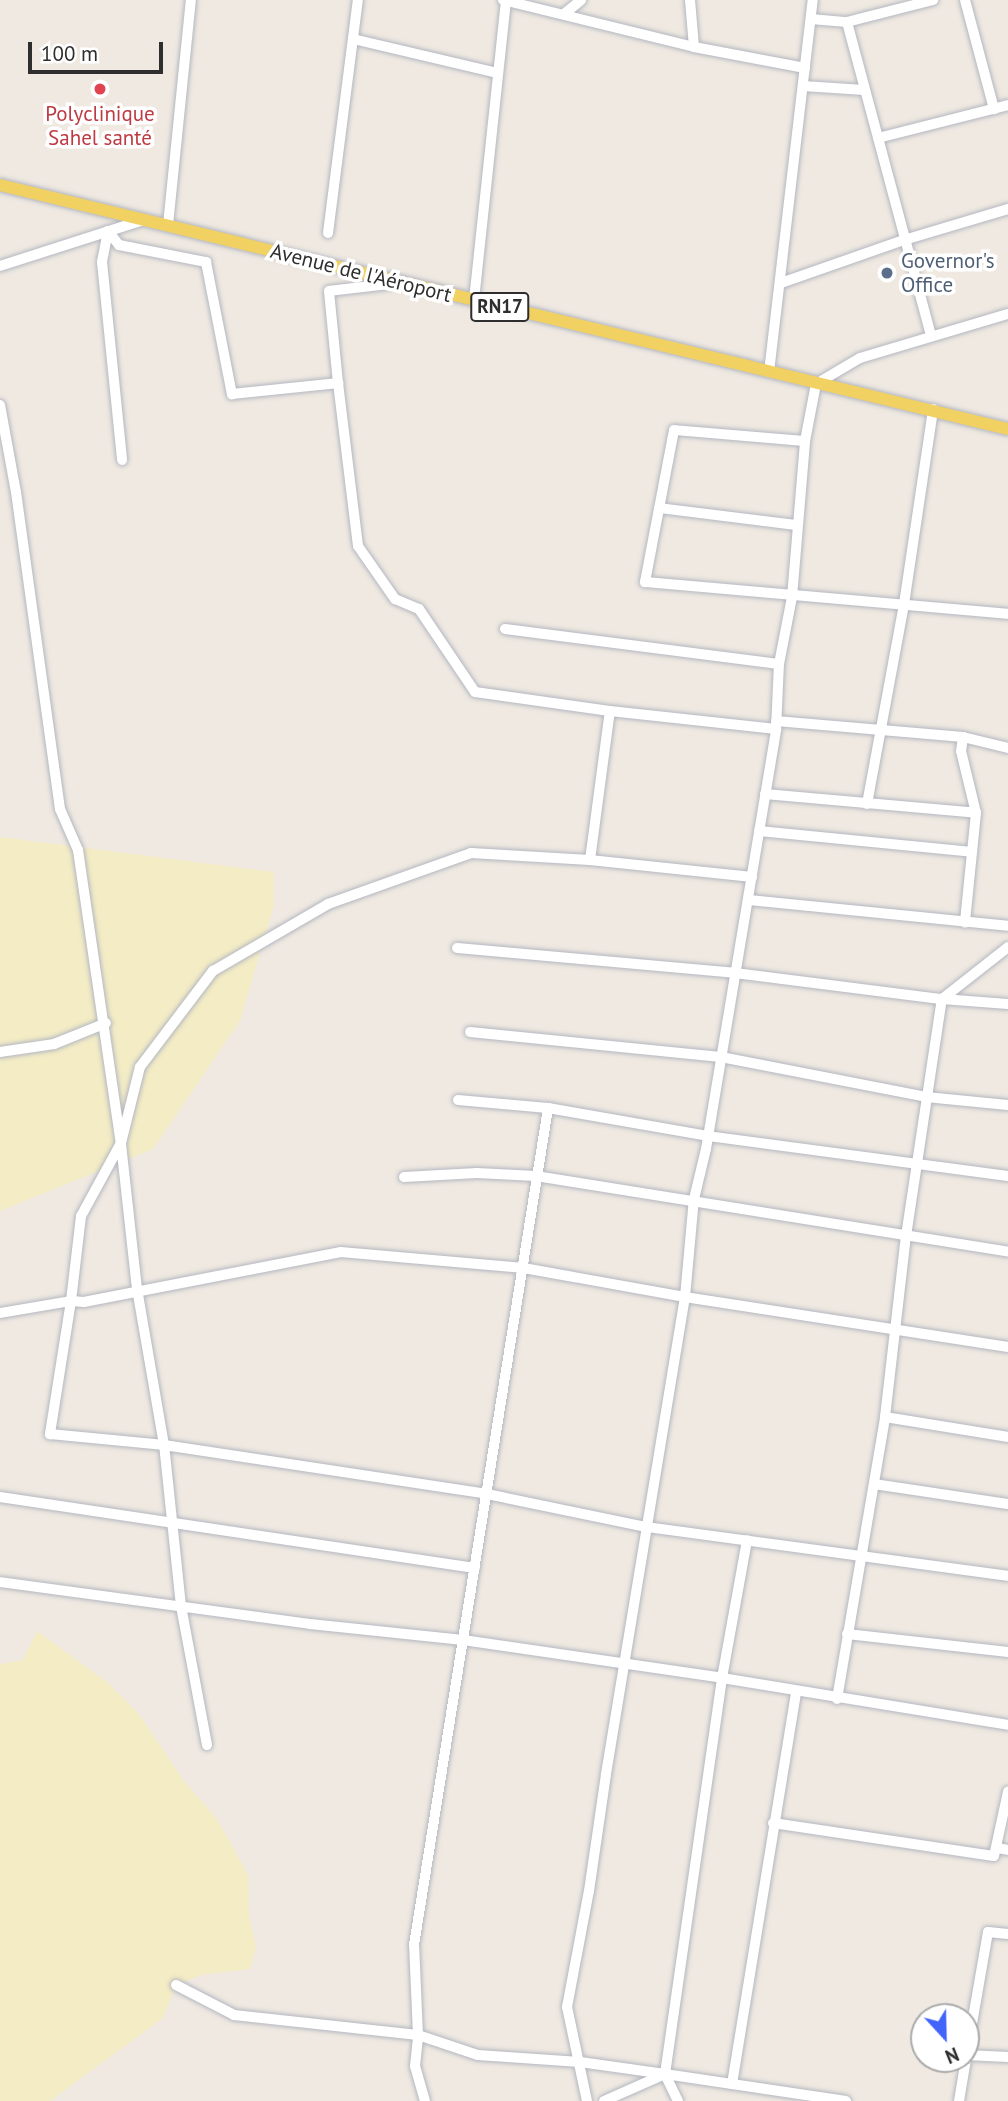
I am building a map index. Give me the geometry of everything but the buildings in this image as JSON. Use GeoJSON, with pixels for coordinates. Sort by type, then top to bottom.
{"type":"FeatureCollection","features":[{"type":"Feature","properties":{"kind":"main road","name":"Avenue de l'Aéroport"},"geometry":{"type":"LineString","coordinates":[[0,185],[1008,429]]}},
{"type":"Feature","properties":{"kind":"street"},"geometry":{"type":"LineString","coordinates":[[169,225],[191,0]]}},
{"type":"Feature","properties":{"kind":"street"},"geometry":{"type":"LineString","coordinates":[[328,233],[358,0]]}},
{"type":"Feature","properties":{"kind":"street"},"geometry":{"type":"LineString","coordinates":[[474,300],[505,0],[694,47],[805,68]]}},
{"type":"Feature","properties":{"kind":"street"},"geometry":{"type":"LineString","coordinates":[[564,14],[581,0]]}},
{"type":"Feature","properties":{"kind":"street"},"geometry":{"type":"LineString","coordinates":[[690,0],[694,47]]}},
{"type":"Feature","properties":{"kind":"street"},"geometry":{"type":"LineString","coordinates":[[769,372],[813,0]]}},
{"type":"Feature","properties":{"kind":"street"},"geometry":{"type":"LineString","coordinates":[[811,19],[847,22],[933,0]]}},
{"type":"Feature","properties":{"kind":"street"},"geometry":{"type":"LineString","coordinates":[[965,0],[994,109]]}},
{"type":"Feature","properties":{"kind":"street"},"geometry":{"type":"LineString","coordinates":[[847,22],[931,336]]}},
{"type":"Feature","properties":{"kind":"street"},"geometry":{"type":"LineString","coordinates":[[353,39],[498,73]]}},
{"type":"Feature","properties":{"kind":"street"},"geometry":{"type":"LineString","coordinates":[[803,86],[864,90]]}},
{"type":"Feature","properties":{"kind":"street"},"geometry":{"type":"LineString","coordinates":[[878,138],[1008,105]]}},
{"type":"Feature","properties":{"kind":"street"},"geometry":{"type":"LineString","coordinates":[[781,283],[904,240],[1008,209]]}},
{"type":"Feature","properties":{"kind":"street"},"geometry":{"type":"LineString","coordinates":[[0,266],[144,220]]}},
{"type":"Feature","properties":{"kind":"street"},"geometry":{"type":"LineString","coordinates":[[108,231],[120,245],[206,262],[232,394],[332,381],[338,383]]}},
{"type":"Feature","properties":{"kind":"street"},"geometry":{"type":"LineString","coordinates":[[108,231],[102,262],[121,460]]}},
{"type":"Feature","properties":{"kind":"street"},"geometry":{"type":"LineString","coordinates":[[402,283],[329,291],[358,545],[395,599],[419,609],[475,692],[610,711],[963,737],[1008,748]]}},
{"type":"Feature","properties":{"kind":"street"},"geometry":{"type":"LineString","coordinates":[[587,2101],[567,2007],[589,1891],[685,1297],[694,1199],[708,1136],[749,900],[776,725],[779,664],[792,597],[795,525],[805,441],[816,384],[860,358],[1008,314]]}},
{"type":"Feature","properties":{"kind":"street"},"geometry":{"type":"LineString","coordinates":[[0,405],[16,492],[60,809],[79,850],[106,1023],[137,1289],[164,1445],[181,1606],[206,1745]]}},
{"type":"Feature","properties":{"kind":"street"},"geometry":{"type":"LineString","coordinates":[[867,804],[904,604],[933,410]]}},
{"type":"Feature","properties":{"kind":"street"},"geometry":{"type":"LineString","coordinates":[[805,441],[674,430],[645,582],[1008,614]]}},
{"type":"Feature","properties":{"kind":"street"},"geometry":{"type":"LineString","coordinates":[[659,508],[795,525]]}},
{"type":"Feature","properties":{"kind":"street"},"geometry":{"type":"LineString","coordinates":[[505,629],[779,664]]}},
{"type":"Feature","properties":{"kind":"street"},"geometry":{"type":"LineString","coordinates":[[590,860],[610,711]]}},
{"type":"Feature","properties":{"kind":"street"},"geometry":{"type":"LineString","coordinates":[[963,737],[961,751],[976,813],[965,922]]}},
{"type":"Feature","properties":{"kind":"street"},"geometry":{"type":"LineString","coordinates":[[765,794],[976,813]]}},
{"type":"Feature","properties":{"kind":"street"},"geometry":{"type":"LineString","coordinates":[[759,831],[972,852]]}},
{"type":"Feature","properties":{"kind":"street"},"geometry":{"type":"LineString","coordinates":[[752,877],[590,860],[471,853],[328,904],[213,971],[140,1067],[121,1143],[81,1216],[50,1434],[164,1445],[487,1494],[647,1527],[1008,1576]]}},
{"type":"Feature","properties":{"kind":"street"},"geometry":{"type":"LineString","coordinates":[[749,900],[1008,926]]}},
{"type":"Feature","properties":{"kind":"street"},"geometry":{"type":"LineString","coordinates":[[837,1699],[885,1417],[906,1236],[942,999],[1008,947]]}},
{"type":"Feature","properties":{"kind":"street"},"geometry":{"type":"LineString","coordinates":[[457,948],[735,973],[942,999],[1008,1004]]}},
{"type":"Feature","properties":{"kind":"street"},"geometry":{"type":"LineString","coordinates":[[0,1052],[54,1044],[106,1023]]}},
{"type":"Feature","properties":{"kind":"street"},"geometry":{"type":"LineString","coordinates":[[470,1032],[721,1057],[926,1097],[1008,1105]]}},
{"type":"Feature","properties":{"kind":"street"},"geometry":{"type":"LineString","coordinates":[[458,1100],[548,1108],[708,1136],[916,1166],[1008,1176]]}},
{"type":"Feature","properties":{"kind":"street"},"geometry":{"type":"LineString","coordinates":[[425,2101],[415,2066],[418,2035],[414,1945],[548,1108]]}},
{"type":"Feature","properties":{"kind":"street"},"geometry":{"type":"LineString","coordinates":[[404,1177],[477,1173],[536,1176],[694,1199],[1008,1252]]}},
{"type":"Feature","properties":{"kind":"street"},"geometry":{"type":"LineString","coordinates":[[0,1313],[71,1301],[84,1302],[137,1289],[341,1252],[524,1268],[685,1297],[1008,1347]]}},
{"type":"Feature","properties":{"kind":"street"},"geometry":{"type":"LineString","coordinates":[[885,1417],[1008,1437]]}},
{"type":"Feature","properties":{"kind":"street"},"geometry":{"type":"LineString","coordinates":[[874,1484],[1008,1504]]}},
{"type":"Feature","properties":{"kind":"street"},"geometry":{"type":"LineString","coordinates":[[0,1497],[475,1569]]}},
{"type":"Feature","properties":{"kind":"street"},"geometry":{"type":"LineString","coordinates":[[678,2101],[665,2074],[722,1678],[747,1540]]}},
{"type":"Feature","properties":{"kind":"street"},"geometry":{"type":"LineString","coordinates":[[0,1582],[310,1624],[463,1640],[722,1678],[1008,1725]]}},
{"type":"Feature","properties":{"kind":"street"},"geometry":{"type":"LineString","coordinates":[[847,1633],[1008,1652]]}},
{"type":"Feature","properties":{"kind":"street"},"geometry":{"type":"LineString","coordinates":[[732,2084],[796,1692]]}},
{"type":"Feature","properties":{"kind":"street"},"geometry":{"type":"LineString","coordinates":[[773,1823],[994,1856],[1008,1792]]}},
{"type":"Feature","properties":{"kind":"street"},"geometry":{"type":"LineString","coordinates":[[996,1848],[1008,1850]]}},
{"type":"Feature","properties":{"kind":"street"},"geometry":{"type":"LineString","coordinates":[[976,2003],[988,1932],[1008,1934]]}},
{"type":"Feature","properties":{"kind":"street"},"geometry":{"type":"LineString","coordinates":[[176,1985],[234,2015],[418,2035],[478,2055],[580,2062],[846,2101]]}},
{"type":"Feature","properties":{"kind":"street"},"geometry":{"type":"LineString","coordinates":[[980,2057],[1008,2057]]}},
{"type":"Feature","properties":{"kind":"street"},"geometry":{"type":"LineString","coordinates":[[959,2101],[963,2073]]}},
{"type":"Feature","properties":{"kind":"street"},"geometry":{"type":"LineString","coordinates":[[604,2101],[665,2074]]}},
{"type":"Feature","properties":{"kind":"sand"},"geometry":{"type":"Polygon","coordinates":[[[0,837],[274,872],[274,905],[240,1021],[153,1149],[0,1211],[0,837]]]}},
{"type":"Feature","properties":{"kind":"sand"},"geometry":{"type":"Polygon","coordinates":[[[37,1631],[107,1682],[138,1713],[183,1780],[217,1819],[248,1875],[249,1915],[256,1947],[250,1969],[201,1975],[176,1985],[163,2018],[50,2101],[0,2101],[0,1664],[23,1660],[37,1631]]]}},
{"type":"Feature","properties":{"kind":"place","name":"Polyclinique Sahel santé"},"geometry":{"type":"Point","coordinates":[100,89]}},
{"type":"Feature","properties":{"kind":"place","name":"Governor's Office"},"geometry":{"type":"Point","coordinates":[887,273]}}]}
